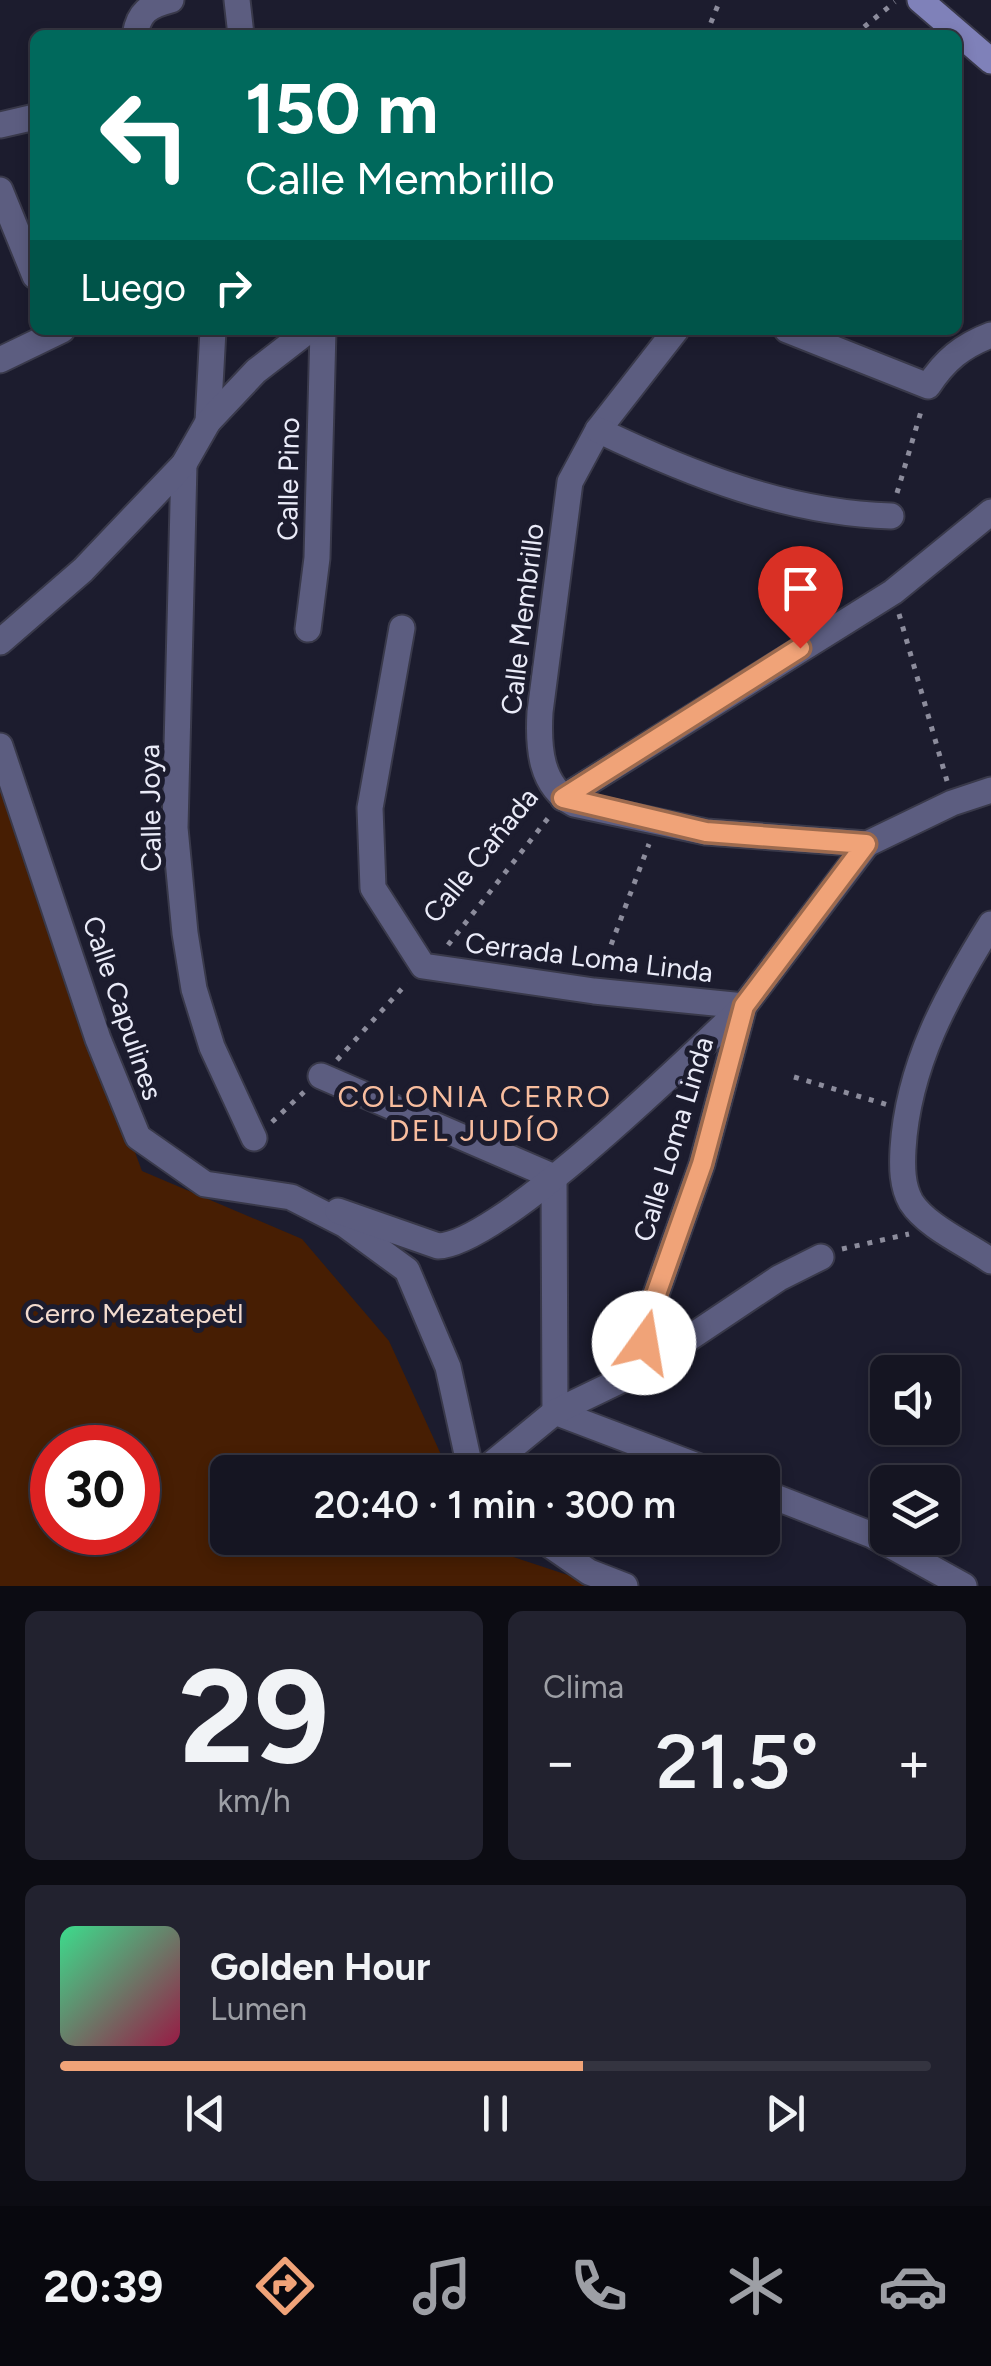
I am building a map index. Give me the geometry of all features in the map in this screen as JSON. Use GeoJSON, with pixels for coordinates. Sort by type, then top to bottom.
{"type":"FeatureCollection","features":[{"type":"Feature","properties":{"kind":"street"},"geometry":{"type":"LineString","coordinates":[[136,30],[138,17],[151,5],[170,0]]}},
{"type":"Feature","properties":{"kind":"street"},"geometry":{"type":"LineString","coordinates":[[237,0],[240,30]]}},
{"type":"Feature","properties":{"kind":"street"},"geometry":{"type":"LineString","coordinates":[[920,0],[955,30]]}},
{"type":"Feature","properties":{"kind":"street"},"geometry":{"type":"LineString","coordinates":[[962,36],[991,61]]}},
{"type":"Feature","properties":{"kind":"street"},"geometry":{"type":"LineString","coordinates":[[0,126],[30,118]]}},
{"type":"Feature","properties":{"kind":"street"},"geometry":{"type":"LineString","coordinates":[[0,190],[16,220],[30,261]]}},
{"type":"Feature","properties":{"kind":"street"},"geometry":{"type":"LineString","coordinates":[[0,360],[52,335]]}},
{"type":"Feature","properties":{"kind":"street"},"geometry":{"type":"LineString","coordinates":[[208,422],[214,335]]}},
{"type":"Feature","properties":{"kind":"street"},"geometry":{"type":"LineString","coordinates":[[0,642],[83,570],[184,464],[208,422],[256,372],[304,335]]}},
{"type":"Feature","properties":{"kind":"street","name":"Calle Pino"},"geometry":{"type":"LineString","coordinates":[[308,629],[316,558],[322,335]]}},
{"type":"Feature","properties":{"kind":"street","name":"Calle Membrillo"},"geometry":{"type":"LineString","coordinates":[[563,798],[547,776],[538,749],[544,661],[570,482],[598,430],[672,335]]}},
{"type":"Feature","properties":{"kind":"street"},"geometry":{"type":"LineString","coordinates":[[800,335],[928,386],[942,364],[966,344],[991,335]]}},
{"type":"Feature","properties":{"kind":"street"},"geometry":{"type":"LineString","coordinates":[[598,430],[655,457],[754,494],[852,514],[891,516]]}},
{"type":"Feature","properties":{"kind":"street","name":"Calle Joya"},"geometry":{"type":"LineString","coordinates":[[184,464],[176,828],[185,932],[194,988],[212,1047],[254,1138]]}},
{"type":"Feature","properties":{"kind":"street","name":"Calle Cañada"},"geometry":{"type":"LineString","coordinates":[[563,798],[892,592],[991,512]]}},
{"type":"Feature","properties":{"kind":"street","name":"Cerrada Loma Linda"},"geometry":{"type":"LineString","coordinates":[[402,628],[370,808],[374,888],[423,966],[594,991],[744,1006]]}},
{"type":"Feature","properties":{"kind":"street","name":"Calle Capulines"},"geometry":{"type":"LineString","coordinates":[[0,746],[98,1038],[138,1138],[204,1184],[291,1197],[344,1224],[407,1270],[448,1366],[467,1455]]}},
{"type":"Feature","properties":{"kind":"street"},"geometry":{"type":"LineString","coordinates":[[563,798],[706,832],[866,844],[952,803],[991,790]]}},
{"type":"Feature","properties":{"kind":"street","name":"Calle Loma Linda"},"geometry":{"type":"LineString","coordinates":[[640,1371],[649,1314],[702,1164],[744,1006],[866,844]]}},
{"type":"Feature","properties":{"kind":"street"},"geometry":{"type":"LineString","coordinates":[[991,924],[958,977],[918,1060],[905,1110],[902,1166],[911,1202],[925,1217],[991,1261]]}},
{"type":"Feature","properties":{"kind":"street"},"geometry":{"type":"LineString","coordinates":[[291,1197],[391,1227],[438,1246],[456,1246],[554,1177],[744,1006]]}},
{"type":"Feature","properties":{"kind":"street"},"geometry":{"type":"LineString","coordinates":[[322,1076],[554,1177]]}},
{"type":"Feature","properties":{"kind":"street"},"geometry":{"type":"LineString","coordinates":[[554,1177],[554,1412]]}},
{"type":"Feature","properties":{"kind":"street"},"geometry":{"type":"LineString","coordinates":[[502,1455],[554,1412],[640,1371],[779,1278],[820,1257]]}},
{"type":"Feature","properties":{"kind":"street"},"geometry":{"type":"LineString","coordinates":[[554,1412],[668,1455]]}},
{"type":"Feature","properties":{"kind":"street"},"geometry":{"type":"LineString","coordinates":[[780,1499],[872,1535],[964,1586]]}},
{"type":"Feature","properties":{"kind":"street"},"geometry":{"type":"LineString","coordinates":[[564,1555],[589,1572],[625,1586]]}},
{"type":"Feature","properties":{"kind":"path"},"geometry":{"type":"LineString","coordinates":[[708,30],[720,0]]}},
{"type":"Feature","properties":{"kind":"path"},"geometry":{"type":"LineString","coordinates":[[860,30],[898,0]]}},
{"type":"Feature","properties":{"kind":"path"},"geometry":{"type":"LineString","coordinates":[[891,516],[928,386]]}},
{"type":"Feature","properties":{"kind":"path"},"geometry":{"type":"LineString","coordinates":[[892,592],[952,803]]}},
{"type":"Feature","properties":{"kind":"path","name":"Calle Cañada"},"geometry":{"type":"LineString","coordinates":[[254,1138],[322,1076],[423,966],[459,936],[563,798]]}},
{"type":"Feature","properties":{"kind":"path"},"geometry":{"type":"LineString","coordinates":[[594,991],[657,822]]}},
{"type":"Feature","properties":{"kind":"path"},"geometry":{"type":"LineString","coordinates":[[794,1077],[905,1110]]}},
{"type":"Feature","properties":{"kind":"green space","name":"Cerro Mezatepetl"},"geometry":{"type":"Polygon","coordinates":[[[0,789],[142,1171],[302,1239],[389,1341],[441,1455],[210,1455],[210,1555],[507,1555],[601,1586],[0,1586],[0,789]]]}},
{"type":"Feature","properties":{"kind":"district","name":"COLONIA CERRO DEL JUDÍO"},"geometry":{"type":"Point","coordinates":[475,1114]}},
{"type":"Feature","properties":{"kind":"route"},"geometry":{"type":"LineString","coordinates":[[644,1343],[649,1314],[726,1085],[744,1006],[866,844],[706,832],[574,804],[563,798],[800,648]]}}]}
